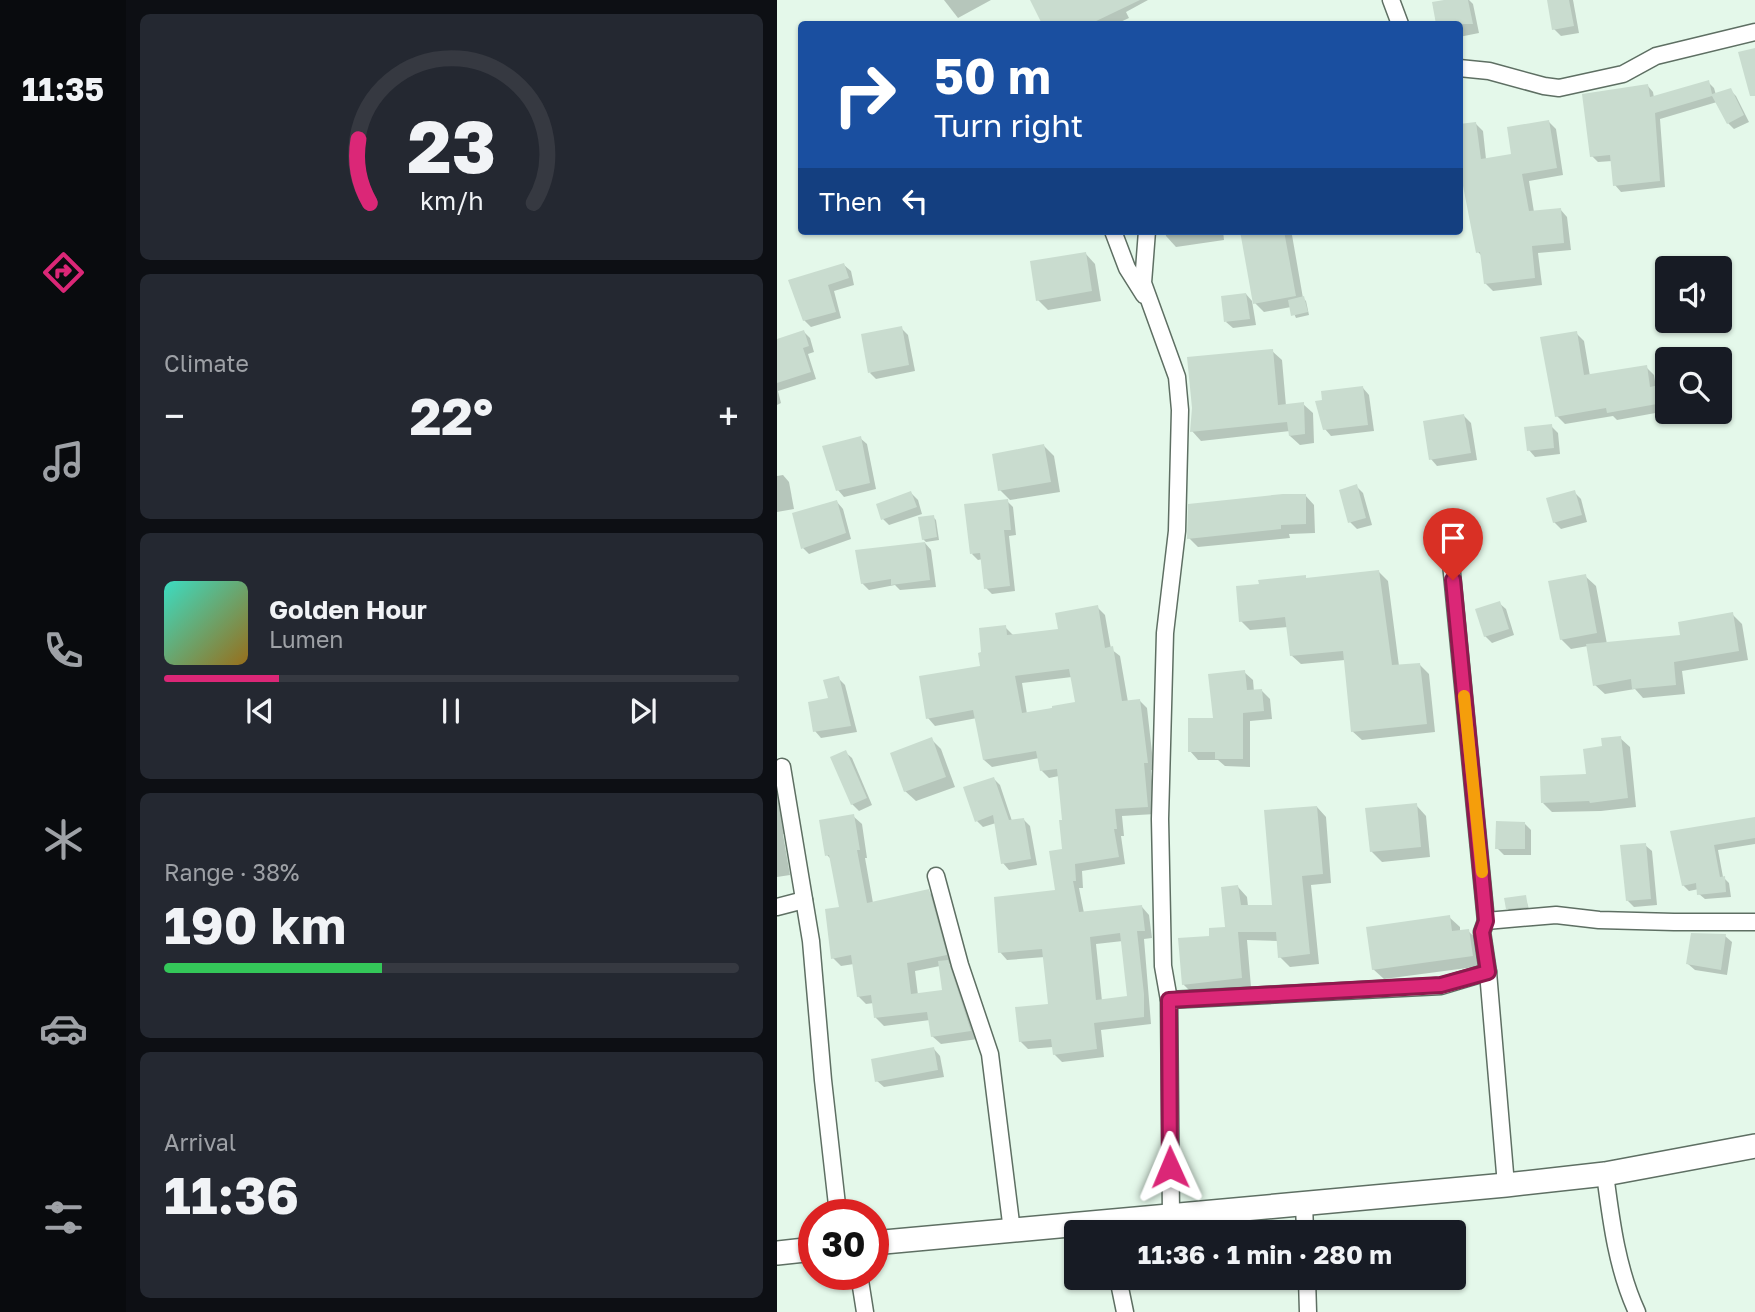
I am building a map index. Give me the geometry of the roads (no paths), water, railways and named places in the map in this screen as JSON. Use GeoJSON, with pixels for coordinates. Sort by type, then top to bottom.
{"type":"FeatureCollection","features":[{"type":"Feature","properties":{"kind":"street"},"geometry":{"type":"LineString","coordinates":[[1391,0],[1399,21]]}},
{"type":"Feature","properties":{"kind":"street"},"geometry":{"type":"LineString","coordinates":[[1463,68],[1489,71],[1559,88],[1623,74],[1656,56],[1755,32]]}},
{"type":"Feature","properties":{"kind":"street"},"geometry":{"type":"LineString","coordinates":[[1115,235],[1127,268],[1149,303]]}},
{"type":"Feature","properties":{"kind":"street"},"geometry":{"type":"LineString","coordinates":[[1147,235],[1143,283],[1177,377],[1180,410],[1177,531],[1165,633],[1160,819],[1163,966],[1169,1000],[1171,1216]]}},
{"type":"Feature","properties":{"kind":"street"},"geometry":{"type":"LineString","coordinates":[[1450,553],[1486,921],[1482,932],[1488,972],[1506,1185]]}},
{"type":"Feature","properties":{"kind":"street"},"geometry":{"type":"LineString","coordinates":[[782,766],[811,942],[836,1199]]}},
{"type":"Feature","properties":{"kind":"street"},"geometry":{"type":"LineString","coordinates":[[936,876],[960,965],[990,1054],[1012,1231]]}},
{"type":"Feature","properties":{"kind":"street"},"geometry":{"type":"LineString","coordinates":[[777,907],[804,900]]}},
{"type":"Feature","properties":{"kind":"street"},"geometry":{"type":"LineString","coordinates":[[1486,921],[1556,915],[1599,920],[1755,922]]}},
{"type":"Feature","properties":{"kind":"street"},"geometry":{"type":"LineString","coordinates":[[1169,1000],[1441,985],[1488,972]]}},
{"type":"Feature","properties":{"kind":"street"},"geometry":{"type":"LineString","coordinates":[[1148,1220],[1605,1174],[1755,1146]]}},
{"type":"Feature","properties":{"kind":"street"},"geometry":{"type":"LineString","coordinates":[[1605,1174],[1612,1227],[1627,1291],[1637,1312]]}},
{"type":"Feature","properties":{"kind":"street"},"geometry":{"type":"LineString","coordinates":[[1304,1203],[1305,1220]]}},
{"type":"Feature","properties":{"kind":"street"},"geometry":{"type":"LineString","coordinates":[[889,1242],[1064,1229]]}},
{"type":"Feature","properties":{"kind":"street"},"geometry":{"type":"LineString","coordinates":[[777,1252],[798,1250]]}},
{"type":"Feature","properties":{"kind":"street"},"geometry":{"type":"LineString","coordinates":[[862,1290],[865,1312]]}},
{"type":"Feature","properties":{"kind":"street"},"geometry":{"type":"LineString","coordinates":[[1120,1290],[1125,1312]]}},
{"type":"Feature","properties":{"kind":"street"},"geometry":{"type":"LineString","coordinates":[[1307,1290],[1308,1312]]}}]}
